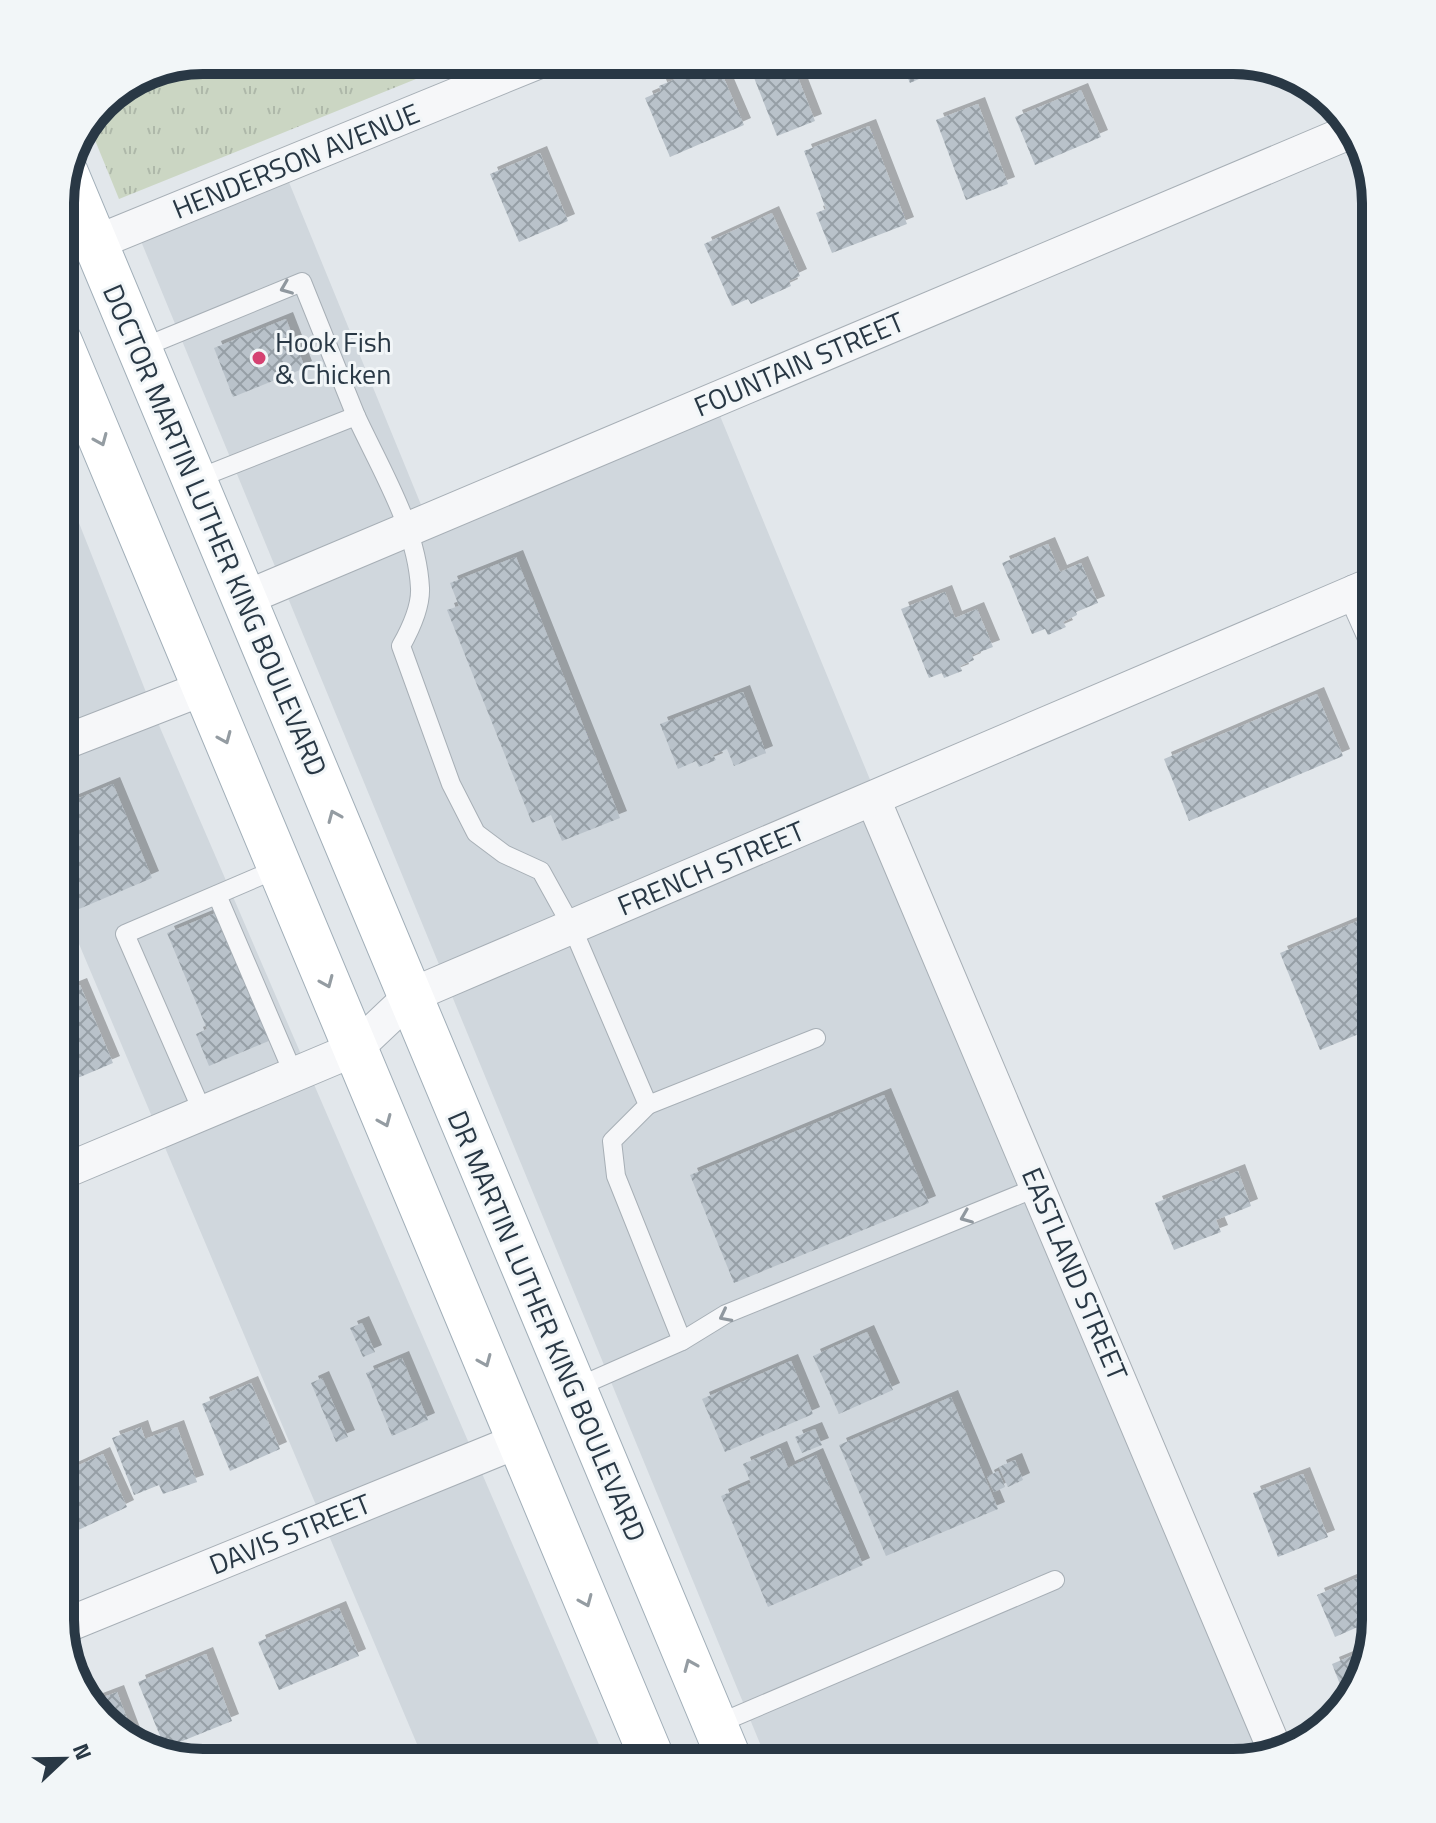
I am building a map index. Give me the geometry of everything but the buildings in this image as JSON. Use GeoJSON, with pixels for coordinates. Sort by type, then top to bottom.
{"type":"FeatureCollection","features":[{"type":"Feature","properties":{"kind":"main road","name":"DOCTOR MARTIN LUTHER KING BOULEVARD"},"geometry":{"type":"LineString","coordinates":[[74,218],[78,241],[139,349],[364,888]]}},
{"type":"Feature","properties":{"kind":"main road"},"geometry":{"type":"LineString","coordinates":[[74,376],[648,1749]]}},
{"type":"Feature","properties":{"kind":"main road","name":"DR MARTIN LUTHER KING BOULEVARD"},"geometry":{"type":"LineString","coordinates":[[364,888],[723,1744]]}},
{"type":"Feature","properties":{"kind":"street","name":"HENDERSON AVENUE"},"geometry":{"type":"LineString","coordinates":[[78,241],[506,74]]}},
{"type":"Feature","properties":{"kind":"street","name":"FOUNTAIN STREET"},"geometry":{"type":"LineString","coordinates":[[243,599],[1342,135]]}},
{"type":"Feature","properties":{"kind":"street","name":"FRENCH STREET"},"geometry":{"type":"LineString","coordinates":[[74,1167],[355,1049],[410,998],[1362,589]]}},
{"type":"Feature","properties":{"kind":"street"},"geometry":{"type":"LineString","coordinates":[[74,739],[204,688]]}},
{"type":"Feature","properties":{"kind":"street","name":"EASTLAND STREET"},"geometry":{"type":"LineString","coordinates":[[873,799],[1272,1743]]}},
{"type":"Feature","properties":{"kind":"street","name":"DAVIS STREET"},"geometry":{"type":"LineString","coordinates":[[74,1622],[518,1441]]}},
{"type":"Feature","properties":{"kind":"lane"},"geometry":{"type":"LineString","coordinates":[[139,349],[302,282],[356,416],[408,530],[421,590],[411,627],[401,646],[451,784],[476,833],[504,854],[541,871],[572,927],[648,1105]]}},
{"type":"Feature","properties":{"kind":"lane"},"geometry":{"type":"LineString","coordinates":[[194,480],[356,416]]}},
{"type":"Feature","properties":{"kind":"lane"},"geometry":{"type":"LineString","coordinates":[[203,1113],[125,934],[279,868]]}},
{"type":"Feature","properties":{"kind":"lane"},"geometry":{"type":"LineString","coordinates":[[217,895],[294,1075]]}},
{"type":"Feature","properties":{"kind":"lane"},"geometry":{"type":"LineString","coordinates":[[682,1341],[616,1176],[612,1141],[648,1105],[816,1038]]}},
{"type":"Feature","properties":{"kind":"lane"},"geometry":{"type":"LineString","coordinates":[[573,1389],[682,1341],[726,1314],[1038,1187]]}},
{"type":"Feature","properties":{"kind":"lane"},"geometry":{"type":"LineString","coordinates":[[723,1744],[1055,1580]]}},
{"type":"Feature","properties":{"kind":"shaded area"},"geometry":{"type":"Polygon","coordinates":[[[277,153],[433,534],[718,411],[1268,1744],[1233,1749],[762,1749],[129,212],[277,153]]]}},
{"type":"Feature","properties":{"kind":"shaded area"},"geometry":{"type":"Polygon","coordinates":[[[74,510],[161,730],[601,1749],[419,1749],[74,932],[74,510]]]}},
{"type":"Feature","properties":{"kind":"green space"},"geometry":{"type":"Polygon","coordinates":[[[203,74],[428,74],[119,199],[93,136],[112,112],[131,96],[154,84],[178,76],[203,74]]]}},
{"type":"Feature","properties":{"kind":"place","name":"Hook Fish & Chicken"},"geometry":{"type":"Point","coordinates":[259,358]}}]}
